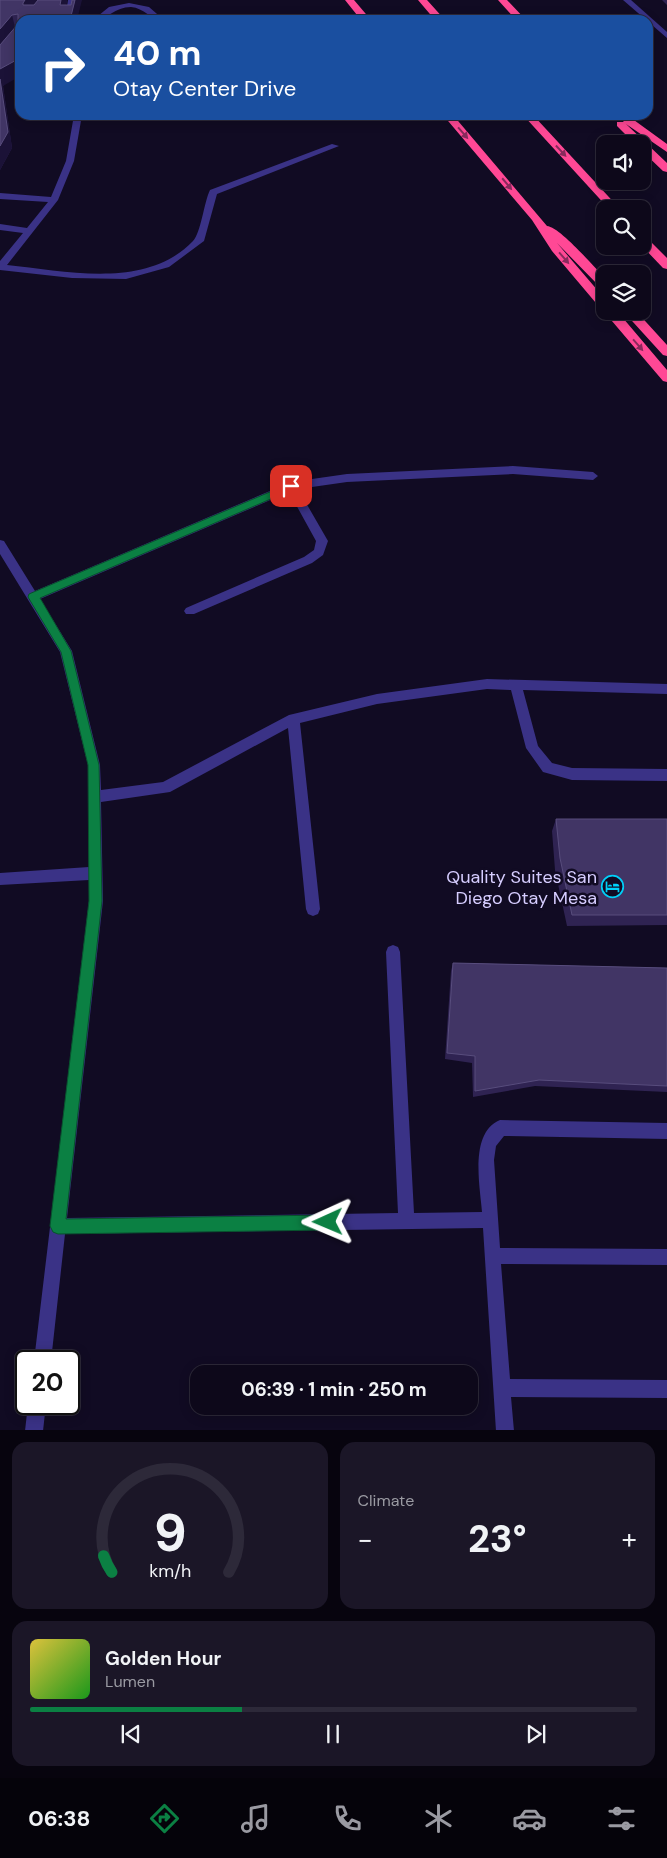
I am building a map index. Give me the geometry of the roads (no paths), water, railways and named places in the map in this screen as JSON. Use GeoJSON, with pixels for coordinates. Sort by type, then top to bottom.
{"type":"FeatureCollection","features":[{"type":"Feature","properties":{"kind":"highway"},"geometry":{"type":"LineString","coordinates":[[349,0],[362,15]]}},
{"type":"Feature","properties":{"kind":"highway"},"geometry":{"type":"LineString","coordinates":[[422,0],[436,15]]}},
{"type":"Feature","properties":{"kind":"highway"},"geometry":{"type":"LineString","coordinates":[[502,0],[516,15]]}},
{"type":"Feature","properties":{"kind":"highway"},"geometry":{"type":"LineString","coordinates":[[452,120],[536,218],[556,249],[596,296]]}},
{"type":"Feature","properties":{"kind":"highway"},"geometry":{"type":"LineString","coordinates":[[533,120],[607,200]]}},
{"type":"Feature","properties":{"kind":"highway"},"geometry":{"type":"LineString","coordinates":[[617,120],[632,135]]}},
{"type":"Feature","properties":{"kind":"highway"},"geometry":{"type":"LineString","coordinates":[[629,120],[667,149]]}},
{"type":"Feature","properties":{"kind":"highway"},"geometry":{"type":"LineString","coordinates":[[651,154],[667,170]]}},
{"type":"Feature","properties":{"kind":"highway"},"geometry":{"type":"LineString","coordinates":[[536,218],[568,245],[596,275]]}},
{"type":"Feature","properties":{"kind":"highway"},"geometry":{"type":"LineString","coordinates":[[651,248],[667,265]]}},
{"type":"Feature","properties":{"kind":"highway"},"geometry":{"type":"LineString","coordinates":[[618,320],[667,378]]}},
{"type":"Feature","properties":{"kind":"highway"},"geometry":{"type":"LineString","coordinates":[[637,320],[667,352]]}},
{"type":"Feature","properties":{"kind":"street"},"geometry":{"type":"LineString","coordinates":[[70,15],[72,0]]}},
{"type":"Feature","properties":{"kind":"street"},"geometry":{"type":"LineString","coordinates":[[627,0],[644,15]]}},
{"type":"Feature","properties":{"kind":"street"},"geometry":{"type":"LineString","coordinates":[[100,15],[114,4],[129,2],[149,6],[156,15]]}},
{"type":"Feature","properties":{"kind":"street"},"geometry":{"type":"LineString","coordinates":[[653,23],[667,36]]}},
{"type":"Feature","properties":{"kind":"street"},"geometry":{"type":"LineString","coordinates":[[0,267],[54,200],[70,161],[77,120]]}},
{"type":"Feature","properties":{"kind":"street"},"geometry":{"type":"LineString","coordinates":[[0,267],[72,275],[126,276],[166,265],[199,241],[213,192],[335,146]]}},
{"type":"Feature","properties":{"kind":"street"},"geometry":{"type":"LineString","coordinates":[[0,196],[54,200]]}},
{"type":"Feature","properties":{"kind":"street"},"geometry":{"type":"LineString","coordinates":[[0,227],[29,231]]}},
{"type":"Feature","properties":{"kind":"street"},"geometry":{"type":"LineString","coordinates":[[33,597],[291,486],[347,478],[512,470],[593,476]]}},
{"type":"Feature","properties":{"kind":"street"},"geometry":{"type":"LineString","coordinates":[[190,612],[308,560],[320,552],[322,541],[291,486]]}},
{"type":"Feature","properties":{"kind":"street"},"geometry":{"type":"LineString","coordinates":[[0,544],[66,651],[94,765],[96,901],[43,1350]]}},
{"type":"Feature","properties":{"kind":"street"},"geometry":{"type":"LineString","coordinates":[[94,797],[165,788],[293,719],[377,699],[487,684],[667,689]]}},
{"type":"Feature","properties":{"kind":"street"},"geometry":{"type":"LineString","coordinates":[[516,685],[532,748],[548,768],[572,774],[667,774]]}},
{"type":"Feature","properties":{"kind":"street"},"geometry":{"type":"LineString","coordinates":[[293,719],[313,909]]}},
{"type":"Feature","properties":{"kind":"street"},"geometry":{"type":"LineString","coordinates":[[0,879],[95,873]]}},
{"type":"Feature","properties":{"kind":"street"},"geometry":{"type":"LineString","coordinates":[[393,952],[406,1221]]}},
{"type":"Feature","properties":{"kind":"street"},"geometry":{"type":"LineString","coordinates":[[505,1430],[486,1160],[489,1143],[500,1128],[667,1131]]}},
{"type":"Feature","properties":{"kind":"street"},"geometry":{"type":"LineString","coordinates":[[58,1226],[490,1220]]}},
{"type":"Feature","properties":{"kind":"street"},"geometry":{"type":"LineString","coordinates":[[492,1256],[667,1257]]}},
{"type":"Feature","properties":{"kind":"street"},"geometry":{"type":"LineString","coordinates":[[502,1388],[667,1389]]}},
{"type":"Feature","properties":{"kind":"street"},"geometry":{"type":"LineString","coordinates":[[34,1430],[36,1415]]}},
{"type":"Feature","properties":{"kind":"place","name":"Quality Suites San Diego Otay Mesa"},"geometry":{"type":"Point","coordinates":[613,887]}}]}
